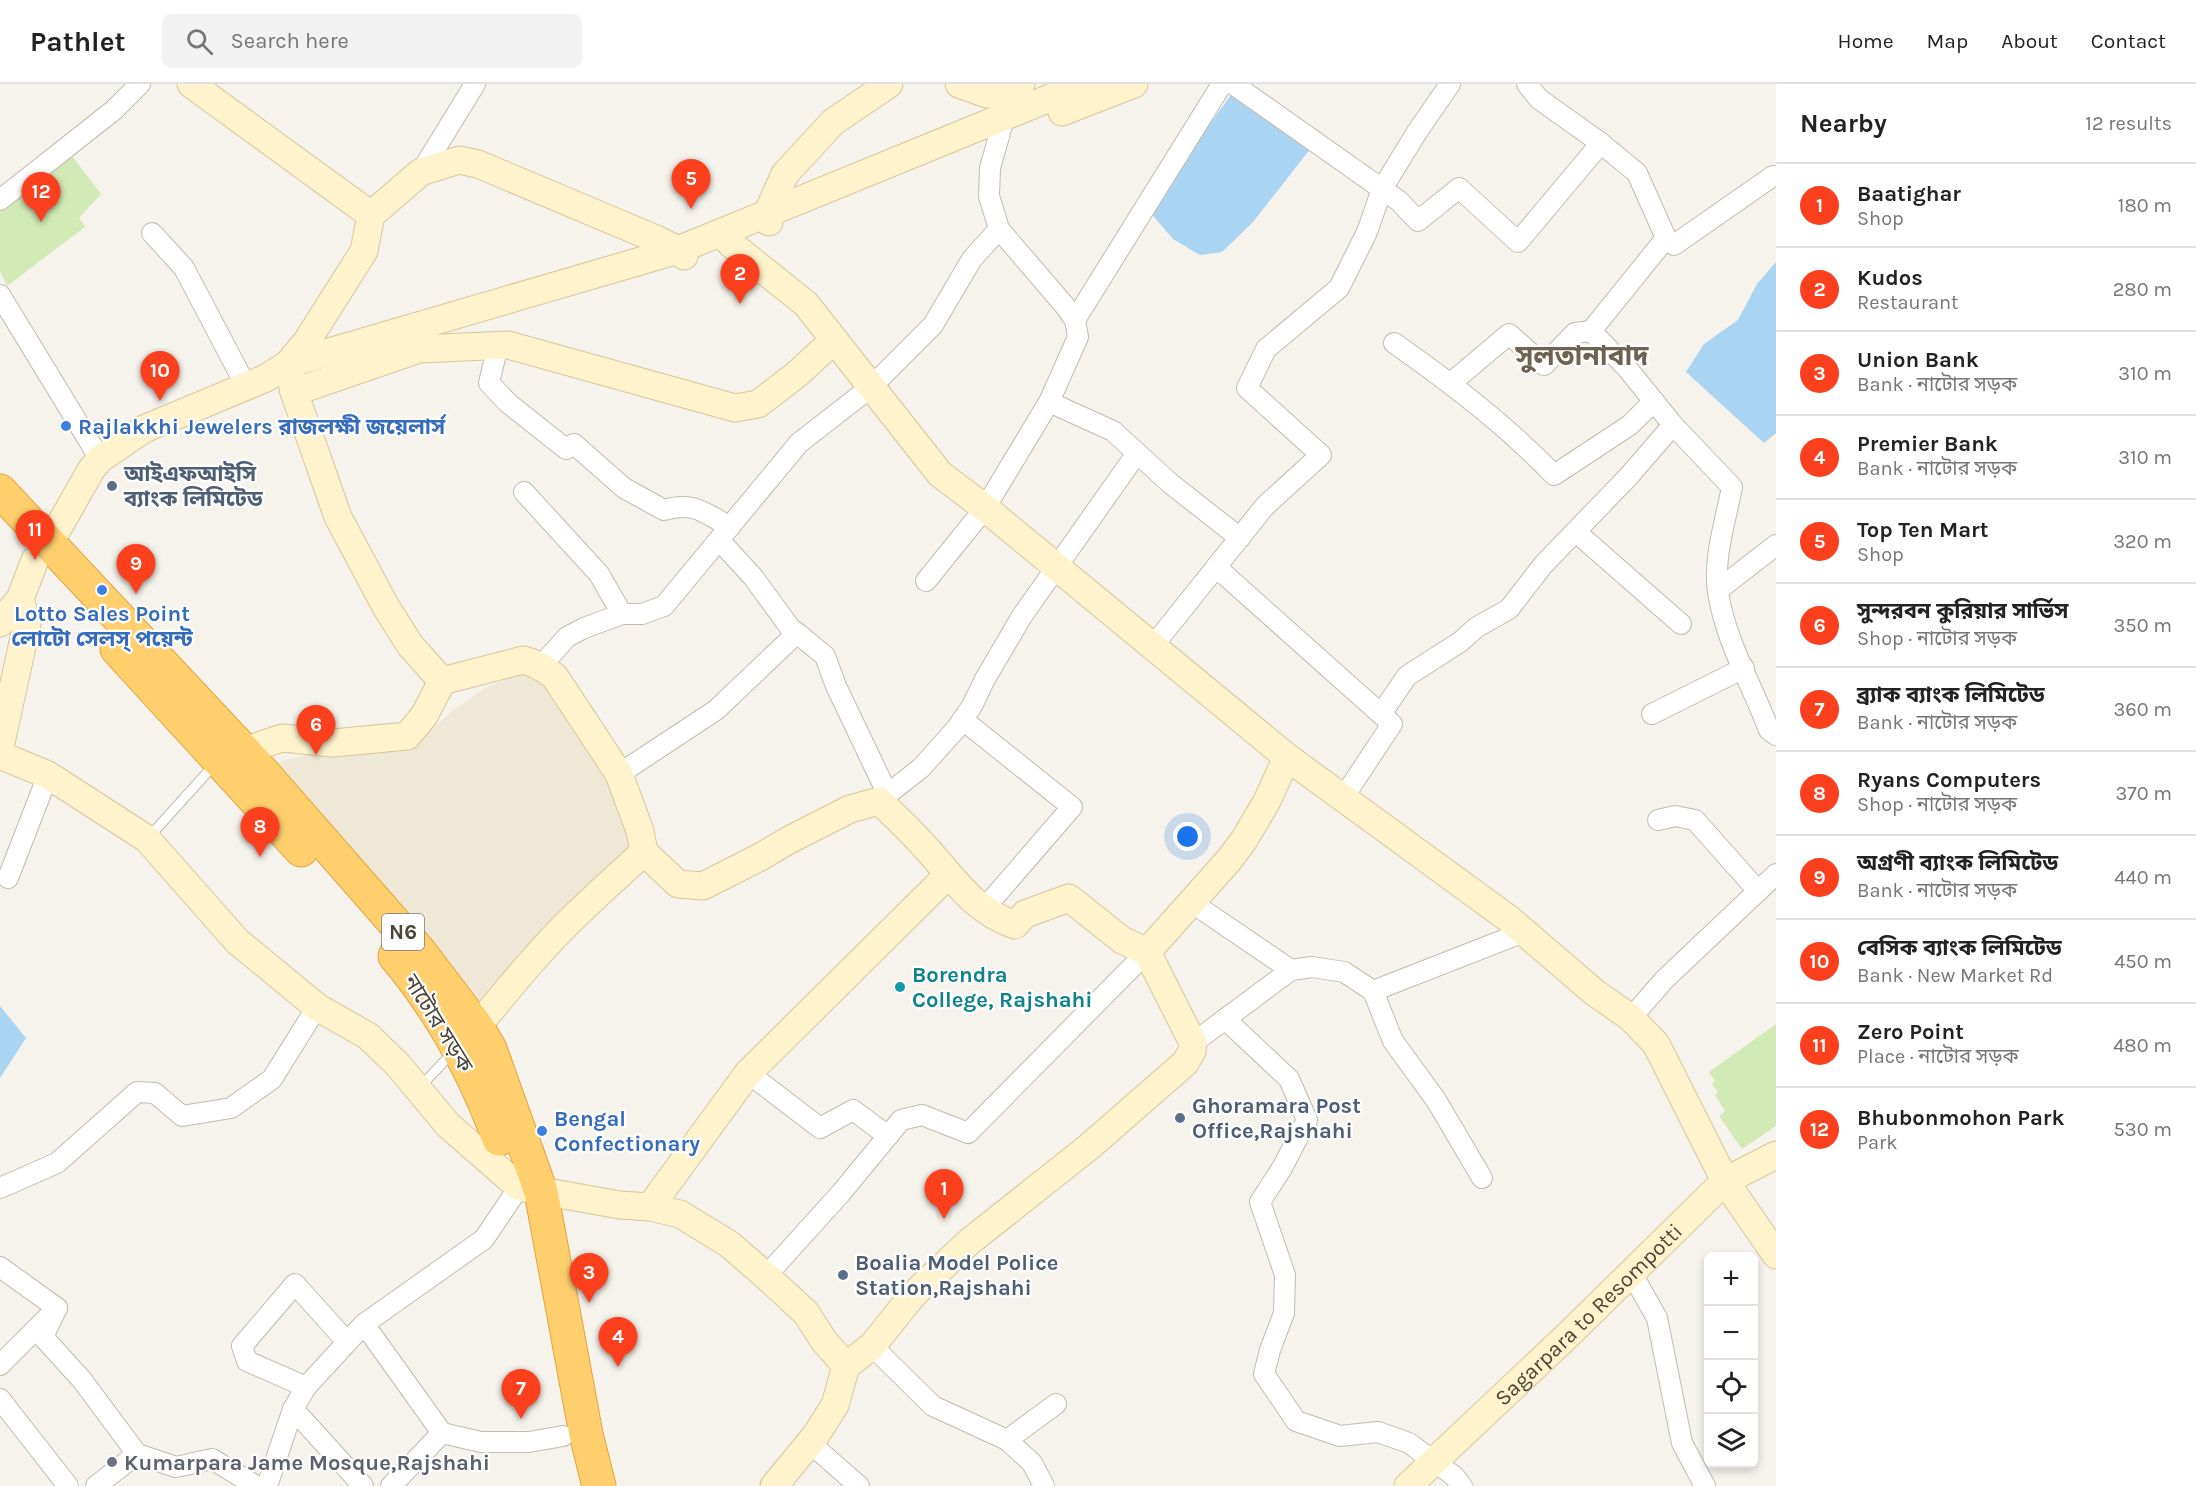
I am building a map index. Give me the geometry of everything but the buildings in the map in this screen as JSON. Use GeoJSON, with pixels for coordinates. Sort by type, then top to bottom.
{"type":"FeatureCollection","features":[{"type":"Feature","properties":{"kind":"highway","name":"N6"},"geometry":{"type":"LineString","coordinates":[[0,490],[42,552],[420,952],[467,1037],[490,1049],[530,1190],[599,1486]]}},
{"type":"Feature","properties":{"kind":"highway","name":"N6"},"geometry":{"type":"LineString","coordinates":[[0,521],[42,552]]}},
{"type":"Feature","properties":{"kind":"highway","name":"N6"},"geometry":{"type":"LineString","coordinates":[[530,1190],[563,1436],[575,1486]]}},
{"type":"Feature","properties":{"kind":"main road"},"geometry":{"type":"LineString","coordinates":[[191,84],[371,215]]}},
{"type":"Feature","properties":{"kind":"main road"},"geometry":{"type":"LineString","coordinates":[[769,221],[785,174],[833,122],[889,84]]}},
{"type":"Feature","properties":{"kind":"main road"},"geometry":{"type":"LineString","coordinates":[[959,84],[987,94],[1009,108],[1134,84]]}},
{"type":"Feature","properties":{"kind":"main road"},"geometry":{"type":"LineString","coordinates":[[0,622],[20,599],[42,552],[91,470],[100,459],[144,429],[277,380],[684,256],[769,221],[1009,108],[1084,84]]}},
{"type":"Feature","properties":{"kind":"main road"},"geometry":{"type":"LineString","coordinates":[[277,380],[307,341],[364,251],[371,215],[421,172],[459,160],[478,164],[684,256]]}},
{"type":"Feature","properties":{"kind":"main road"},"geometry":{"type":"LineString","coordinates":[[726,239],[806,304],[940,474],[985,508],[1287,757],[1524,932],[1594,992],[1631,1018],[1656,1044],[1725,1181],[1776,1255]]}},
{"type":"Feature","properties":{"kind":"main road"},"geometry":{"type":"LineString","coordinates":[[277,380],[419,349],[508,345],[735,408],[758,404],[796,375],[834,340]]}},
{"type":"Feature","properties":{"kind":"main road"},"geometry":{"type":"LineString","coordinates":[[277,380],[338,517],[386,607],[410,645],[442,681]]}},
{"type":"Feature","properties":{"kind":"main road"},"geometry":{"type":"LineString","coordinates":[[0,747],[27,624],[20,599]]}},
{"type":"Feature","properties":{"kind":"main road"},"geometry":{"type":"LineString","coordinates":[[232,755],[282,738],[333,743],[407,736],[424,717],[442,681],[523,660],[541,666],[555,677],[619,774],[640,831],[644,852],[678,884],[703,886],[850,809],[884,798],[948,875],[983,910],[1015,925],[1025,914],[1069,898],[1122,940],[1147,952],[1194,1043],[1185,1063],[1090,1146],[969,1242],[913,1295],[872,1346],[846,1366],[835,1405],[810,1443],[774,1486]]}},
{"type":"Feature","properties":{"kind":"main road"},"geometry":{"type":"LineString","coordinates":[[0,755],[48,775],[147,839],[237,941],[317,1007],[368,1036],[398,1065],[448,1125],[530,1190],[620,1205],[650,1207],[680,1214],[729,1244],[766,1276],[806,1313],[824,1341],[846,1366]]}},
{"type":"Feature","properties":{"kind":"main road"},"geometry":{"type":"LineString","coordinates":[[1147,952],[1244,840],[1268,801],[1287,757]]}},
{"type":"Feature","properties":{"kind":"main road"},"geometry":{"type":"LineString","coordinates":[[467,1037],[535,957],[644,852]]}},
{"type":"Feature","properties":{"kind":"main road"},"geometry":{"type":"LineString","coordinates":[[650,1207],[748,1073],[948,875]]}},
{"type":"Feature","properties":{"kind":"main road","name":"Sagarpara to Resompotti"},"geometry":{"type":"LineString","coordinates":[[1408,1486],[1568,1335],[1725,1181],[1776,1155]]}},
{"type":"Feature","properties":{"kind":"street"},"geometry":{"type":"LineString","coordinates":[[0,200],[114,110],[140,84]]}},
{"type":"Feature","properties":{"kind":"street"},"geometry":{"type":"LineString","coordinates":[[421,172],[475,84]]}},
{"type":"Feature","properties":{"kind":"street"},"geometry":{"type":"LineString","coordinates":[[1075,320],[1222,84]]}},
{"type":"Feature","properties":{"kind":"street"},"geometry":{"type":"LineString","coordinates":[[1233,84],[1399,201],[1418,221],[1459,188],[1518,242],[1601,143]]}},
{"type":"Feature","properties":{"kind":"street"},"geometry":{"type":"LineString","coordinates":[[1153,646],[1265,507],[1321,456],[1247,388],[1266,349],[1339,288],[1367,232],[1382,189],[1450,84]]}},
{"type":"Feature","properties":{"kind":"street"},"geometry":{"type":"LineString","coordinates":[[1527,84],[1539,99],[1601,143],[1637,173],[1666,238],[1674,245],[1775,175]]}},
{"type":"Feature","properties":{"kind":"street"},"geometry":{"type":"LineString","coordinates":[[926,581],[985,508],[1048,402],[1078,337],[1075,320],[1065,306],[999,229],[989,196],[990,168],[1009,108]]}},
{"type":"Feature","properties":{"kind":"street"},"geometry":{"type":"LineString","coordinates":[[541,666],[567,638],[584,628],[622,614],[642,614],[664,606],[799,443],[871,387],[933,325],[972,259],[999,229]]}},
{"type":"Feature","properties":{"kind":"street"},"geometry":{"type":"LineString","coordinates":[[152,233],[277,380]]}},
{"type":"Feature","properties":{"kind":"street"},"geometry":{"type":"LineString","coordinates":[[1451,383],[1509,334],[1544,365],[1575,333],[1591,331],[1666,238]]}},
{"type":"Feature","properties":{"kind":"street"},"geometry":{"type":"LineString","coordinates":[[0,295],[100,459]]}},
{"type":"Feature","properties":{"kind":"street"},"geometry":{"type":"LineString","coordinates":[[1591,331],[1627,368],[1673,425],[1732,487],[1719,557],[1718,590],[1730,636],[1769,730],[1776,735]]}},
{"type":"Feature","properties":{"kind":"street"},"geometry":{"type":"LineString","coordinates":[[1394,343],[1451,383],[1528,448],[1554,476],[1630,425],[1654,401]]}},
{"type":"Feature","properties":{"kind":"street"},"geometry":{"type":"LineString","coordinates":[[498,345],[489,383],[508,403],[566,449],[574,444],[624,488],[664,510],[679,506],[695,508],[724,533],[791,629],[825,656],[884,798],[921,768],[963,720],[1016,626],[1137,453]]}},
{"type":"Feature","properties":{"kind":"street"},"geometry":{"type":"LineString","coordinates":[[1048,402],[1113,431],[1171,484],[1240,538]]}},
{"type":"Feature","properties":{"kind":"street"},"geometry":{"type":"LineString","coordinates":[[1381,714],[1407,676],[1460,642],[1477,627],[1509,609],[1543,565],[1629,476],[1673,425]]}},
{"type":"Feature","properties":{"kind":"street"},"geometry":{"type":"LineString","coordinates":[[524,492],[599,574],[622,614]]}},
{"type":"Feature","properties":{"kind":"street"},"geometry":{"type":"LineString","coordinates":[[1576,532],[1681,624]]}},
{"type":"Feature","properties":{"kind":"street"},"geometry":{"type":"LineString","coordinates":[[1718,590],[1776,545]]}},
{"type":"Feature","properties":{"kind":"street"},"geometry":{"type":"LineString","coordinates":[[1216,567],[1392,724],[1343,798]]}},
{"type":"Feature","properties":{"kind":"street"},"geometry":{"type":"LineString","coordinates":[[619,774],[716,710],[797,633]]}},
{"type":"Feature","properties":{"kind":"street"},"geometry":{"type":"LineString","coordinates":[[1652,714],[1744,668]]}},
{"type":"Feature","properties":{"kind":"street"},"geometry":{"type":"LineString","coordinates":[[963,720],[1072,807],[983,910]]}},
{"type":"Feature","properties":{"kind":"street"},"geometry":{"type":"LineString","coordinates":[[8,878],[48,775]]}},
{"type":"Feature","properties":{"kind":"street"},"geometry":{"type":"LineString","coordinates":[[1658,820],[1675,816],[1695,820],[1758,891]]}},
{"type":"Feature","properties":{"kind":"street"},"geometry":{"type":"LineString","coordinates":[[1631,1018],[1664,980],[1776,874]]}},
{"type":"Feature","properties":{"kind":"street"},"geometry":{"type":"LineString","coordinates":[[1191,902],[1291,970]]}},
{"type":"Feature","properties":{"kind":"street"},"geometry":{"type":"LineString","coordinates":[[1373,991],[1524,932]]}},
{"type":"Feature","properties":{"kind":"street"},"geometry":{"type":"LineString","coordinates":[[766,1276],[841,1193],[901,1120],[922,1115],[968,1133],[1147,952]]}},
{"type":"Feature","properties":{"kind":"street"},"geometry":{"type":"LineString","coordinates":[[1194,1043],[1291,970],[1312,967],[1344,972],[1373,991],[1394,1041],[1436,1100],[1482,1178]]}},
{"type":"Feature","properties":{"kind":"street"},"geometry":{"type":"LineString","coordinates":[[0,1188],[57,1163],[137,1092],[155,1093],[182,1116],[231,1108],[272,1079],[317,1007]]}},
{"type":"Feature","properties":{"kind":"street"},"geometry":{"type":"LineString","coordinates":[[1226,1019],[1289,1079],[1307,1120],[1282,1168],[1260,1202],[1285,1275],[1284,1313],[1264,1374],[1296,1421],[1340,1436],[1378,1432],[1408,1443],[1454,1476],[1462,1486]]}},
{"type":"Feature","properties":{"kind":"street"},"geometry":{"type":"LineString","coordinates":[[748,1073],[820,1128],[853,1110],[888,1136]]}},
{"type":"Feature","properties":{"kind":"street"},"geometry":{"type":"LineString","coordinates":[[267,1486],[293,1409],[306,1387],[364,1324],[484,1239],[530,1190]]}},
{"type":"Feature","properties":{"kind":"street"},"geometry":{"type":"LineString","coordinates":[[0,1268],[57,1308]]}},
{"type":"Feature","properties":{"kind":"street"},"geometry":{"type":"LineString","coordinates":[[1631,1272],[1657,1318],[1682,1443],[1705,1486]]}},
{"type":"Feature","properties":{"kind":"street"},"geometry":{"type":"LineString","coordinates":[[306,1387],[247,1361],[242,1346],[295,1284],[346,1342]]}},
{"type":"Feature","properties":{"kind":"street"},"geometry":{"type":"LineString","coordinates":[[0,1365],[57,1308]]}},
{"type":"Feature","properties":{"kind":"street"},"geometry":{"type":"LineString","coordinates":[[57,1308],[43,1337],[82,1380],[137,1454],[176,1467],[212,1459],[255,1486]]}},
{"type":"Feature","properties":{"kind":"street"},"geometry":{"type":"LineString","coordinates":[[364,1324],[442,1432],[481,1442],[530,1442],[563,1436]]}},
{"type":"Feature","properties":{"kind":"street"},"geometry":{"type":"LineString","coordinates":[[872,1346],[933,1406],[1007,1440],[1032,1463],[1044,1486]]}},
{"type":"Feature","properties":{"kind":"street"},"geometry":{"type":"LineString","coordinates":[[0,1399],[68,1486]]}},
{"type":"Feature","properties":{"kind":"street"},"geometry":{"type":"LineString","coordinates":[[1007,1440],[1056,1404]]}},
{"type":"Feature","properties":{"kind":"street"},"geometry":{"type":"LineString","coordinates":[[293,1409],[363,1486]]}},
{"type":"Feature","properties":{"kind":"street"},"geometry":{"type":"LineString","coordinates":[[392,1486],[442,1432]]}},
{"type":"Feature","properties":{"kind":"street"},"geometry":{"type":"LineString","coordinates":[[810,1443],[859,1486]]}},
{"type":"Feature","properties":{"kind":"street"},"geometry":{"type":"LineString","coordinates":[[96,1486],[137,1454]]}},
{"type":"Feature","properties":{"kind":"lane"},"geometry":{"type":"LineString","coordinates":[[147,839],[232,755]]}},
{"type":"Feature","properties":{"kind":"lane"},"geometry":{"type":"LineString","coordinates":[[418,1088],[467,1037]]}},
{"type":"Feature","properties":{"kind":"shaded area"},"geometry":{"type":"Polygon","coordinates":[[[531,670],[540,675],[598,748],[622,807],[632,855],[485,1006],[268,764],[335,749],[392,747],[425,736],[453,710],[487,687],[531,670]]]}},
{"type":"Feature","properties":{"kind":"green space"},"geometry":{"type":"Polygon","coordinates":[[[69,152],[101,194],[79,218],[85,227],[7,286],[0,271],[0,202],[69,152]]]}},
{"type":"Feature","properties":{"kind":"green space"},"geometry":{"type":"Polygon","coordinates":[[[1776,1024],[1776,1126],[1742,1149],[1719,1116],[1725,1111],[1715,1095],[1718,1092],[1712,1084],[1715,1081],[1709,1072],[1776,1024]]]}},
{"type":"Feature","properties":{"kind":"water"},"geometry":{"type":"Polygon","coordinates":[[[1234,91],[1311,148],[1253,222],[1222,252],[1200,255],[1173,239],[1149,211],[1161,190],[1234,91]]]}},
{"type":"Feature","properties":{"kind":"water"},"geometry":{"type":"Polygon","coordinates":[[[1776,262],[1776,433],[1764,443],[1686,372],[1704,344],[1738,320],[1757,284],[1776,262]]]}},
{"type":"Feature","properties":{"kind":"water"},"geometry":{"type":"Polygon","coordinates":[[[0,1006],[26,1038],[0,1078],[0,1006]]]}},
{"type":"Feature","properties":{"kind":"place","name":"Top Ten Mart"},"geometry":{"type":"Point","coordinates":[691,209]}},
{"type":"Feature","properties":{"kind":"place","name":"Bhubonmohon Park"},"geometry":{"type":"Point","coordinates":[41,222]}},
{"type":"Feature","properties":{"kind":"place","name":"Kudos"},"geometry":{"type":"Point","coordinates":[740,304]}},
{"type":"Feature","properties":{"kind":"place","name":"বেসিক ব্যাংক লিমিটেড"},"geometry":{"type":"Point","coordinates":[160,401]}},
{"type":"Feature","properties":{"kind":"place","name":"Rajlakkhi Jewelers রাজলক্ষী জয়েলার্স"},"geometry":{"type":"Point","coordinates":[66,426]}},
{"type":"Feature","properties":{"kind":"place","name":"আইএফআইসি ব্যাংক লিমিটেড"},"geometry":{"type":"Point","coordinates":[112,486]}},
{"type":"Feature","properties":{"kind":"place","name":"Zero Point"},"geometry":{"type":"Point","coordinates":[35,560]}},
{"type":"Feature","properties":{"kind":"place","name":"Lotto Sales Point লোটো সেলস্ পয়েন্ট"},"geometry":{"type":"Point","coordinates":[102,590]}},
{"type":"Feature","properties":{"kind":"place","name":"অগ্রণী ব্যাংক লিমিটেড"},"geometry":{"type":"Point","coordinates":[136,594]}},
{"type":"Feature","properties":{"kind":"place","name":"সুন্দরবন কুরিয়ার সার্ভিস"},"geometry":{"type":"Point","coordinates":[316,755]}},
{"type":"Feature","properties":{"kind":"place","name":"Ryans Computers"},"geometry":{"type":"Point","coordinates":[260,857]}},
{"type":"Feature","properties":{"kind":"place","name":"Borendra College, Rajshahi"},"geometry":{"type":"Point","coordinates":[900,987]}},
{"type":"Feature","properties":{"kind":"place","name":"Ghoramara Post Office,Rajshahi"},"geometry":{"type":"Point","coordinates":[1180,1118]}},
{"type":"Feature","properties":{"kind":"place","name":"Bengal Confectionary"},"geometry":{"type":"Point","coordinates":[542,1131]}},
{"type":"Feature","properties":{"kind":"place","name":"Baatighar"},"geometry":{"type":"Point","coordinates":[944,1219]}},
{"type":"Feature","properties":{"kind":"place","name":"Boalia Model Police Station,Rajshahi"},"geometry":{"type":"Point","coordinates":[843,1275]}},
{"type":"Feature","properties":{"kind":"place","name":"Union Bank"},"geometry":{"type":"Point","coordinates":[589,1303]}},
{"type":"Feature","properties":{"kind":"place","name":"Premier Bank"},"geometry":{"type":"Point","coordinates":[618,1367]}},
{"type":"Feature","properties":{"kind":"place","name":"ব্র্যাক ব্যাংক লিমিটেড"},"geometry":{"type":"Point","coordinates":[521,1419]}},
{"type":"Feature","properties":{"kind":"place","name":"Kumarpara Jame Mosque,Rajshahi"},"geometry":{"type":"Point","coordinates":[112,1462]}},
{"type":"Feature","properties":{"kind":"district","name":"সুলতানাবাদ"},"geometry":{"type":"Point","coordinates":[1582,355]}}]}
